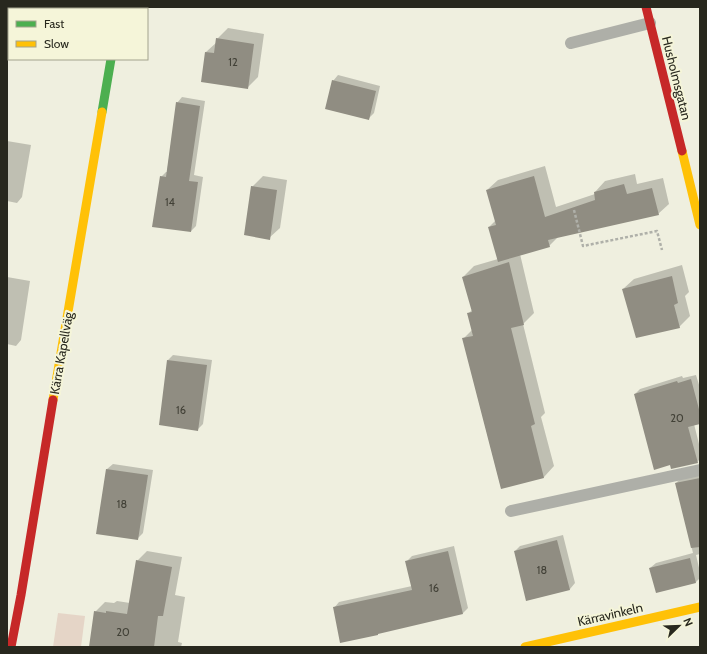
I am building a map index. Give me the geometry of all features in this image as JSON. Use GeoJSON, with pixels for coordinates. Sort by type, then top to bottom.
{"type":"FeatureCollection","features":[{"type":"Feature","properties":{"kind":"street","name":"Husholmsgatan"},"geometry":{"type":"LineString","coordinates":[[646,7],[700,225]]}},
{"type":"Feature","properties":{"kind":"street","name":"Kärra Kapellväg"},"geometry":{"type":"LineString","coordinates":[[11,647],[111,60]]}},
{"type":"Feature","properties":{"kind":"street","name":"Kärravinkeln"},"geometry":{"type":"LineString","coordinates":[[525,647],[700,607]]}},
{"type":"Feature","properties":{"kind":"lane"},"geometry":{"type":"LineString","coordinates":[[571,43],[650,23]]}},
{"type":"Feature","properties":{"kind":"lane"},"geometry":{"type":"LineString","coordinates":[[511,511],[700,470]]}},
{"type":"Feature","properties":{"kind":"path"},"geometry":{"type":"LineString","coordinates":[[574,210],[583,246],[657,231],[662,250]]}},
{"type":"Feature","properties":{"kind":"shaded area"},"geometry":{"type":"Polygon","coordinates":[[[58,613],[85,616],[81,647],[53,647],[58,613]]]}},
{"type":"Feature","properties":{"kind":"building"},"geometry":{"type":"Polygon","coordinates":[[[216,38],[254,44],[248,89],[201,82],[205,52],[214,53],[216,38]]]}},
{"type":"Feature","properties":{"kind":"building"},"geometry":{"type":"Polygon","coordinates":[[[332,80],[376,91],[369,120],[325,109],[332,80]]]}},
{"type":"Feature","properties":{"kind":"building"},"geometry":{"type":"Polygon","coordinates":[[[176,102],[200,106],[189,181],[198,182],[191,232],[152,227],[160,176],[166,177],[176,102]]]}},
{"type":"Feature","properties":{"kind":"building"},"geometry":{"type":"Polygon","coordinates":[[[534,176],[545,217],[595,200],[594,192],[624,184],[627,194],[652,188],[659,215],[548,240],[550,247],[498,262],[488,227],[496,225],[486,190],[534,176]]]}},
{"type":"Feature","properties":{"kind":"building"},"geometry":{"type":"Polygon","coordinates":[[[251,186],[277,190],[270,240],[244,235],[251,186]]]}},
{"type":"Feature","properties":{"kind":"building"},"geometry":{"type":"Polygon","coordinates":[[[509,262],[524,325],[511,328],[535,424],[531,426],[544,478],[501,489],[462,338],[473,336],[467,313],[472,312],[462,277],[509,262]]]}},
{"type":"Feature","properties":{"kind":"building"},"geometry":{"type":"Polygon","coordinates":[[[672,276],[678,303],[674,305],[680,328],[636,338],[622,289],[672,276]]]}},
{"type":"Feature","properties":{"kind":"building"},"geometry":{"type":"Polygon","coordinates":[[[167,360],[207,365],[198,431],[159,425],[167,360]]]}},
{"type":"Feature","properties":{"kind":"building"},"geometry":{"type":"Polygon","coordinates":[[[691,379],[700,413],[700,424],[688,427],[698,463],[671,469],[670,465],[654,470],[634,394],[677,381],[678,383],[691,379]]]}},
{"type":"Feature","properties":{"kind":"building"},"geometry":{"type":"Polygon","coordinates":[[[106,469],[148,475],[138,540],[96,534],[106,469]]]}},
{"type":"Feature","properties":{"kind":"building"},"geometry":{"type":"Polygon","coordinates":[[[700,478],[700,547],[691,548],[675,483],[700,478]]]}},
{"type":"Feature","properties":{"kind":"building"},"geometry":{"type":"Polygon","coordinates":[[[557,540],[570,590],[526,601],[514,551],[557,540]]]}},
{"type":"Feature","properties":{"kind":"building"},"geometry":{"type":"Polygon","coordinates":[[[448,551],[463,614],[340,643],[333,607],[412,590],[405,561],[448,551]]]}},
{"type":"Feature","properties":{"kind":"building"},"geometry":{"type":"Polygon","coordinates":[[[690,558],[696,583],[656,593],[649,568],[690,558]]]}},
{"type":"Feature","properties":{"kind":"building"},"geometry":{"type":"Polygon","coordinates":[[[136,560],[172,567],[163,616],[158,616],[154,647],[89,647],[94,611],[127,614],[136,560]]]}},
{"type":"Feature","properties":{"kind":"traffic: fast"},"geometry":{"type":"LineString","coordinates":[[102,112],[111,60]]}},
{"type":"Feature","properties":{"kind":"traffic: slow"},"geometry":{"type":"LineString","coordinates":[[53,400],[102,112]]}},
{"type":"Feature","properties":{"kind":"traffic: slow"},"geometry":{"type":"LineString","coordinates":[[682,151],[700,225]]}},
{"type":"Feature","properties":{"kind":"traffic: slow"},"geometry":{"type":"LineString","coordinates":[[525,647],[700,607]]}},
{"type":"Feature","properties":{"kind":"traffic: jam"},"geometry":{"type":"LineString","coordinates":[[646,7],[682,151]]}},
{"type":"Feature","properties":{"kind":"traffic: jam"},"geometry":{"type":"LineString","coordinates":[[11,647],[53,400]]}}]}
